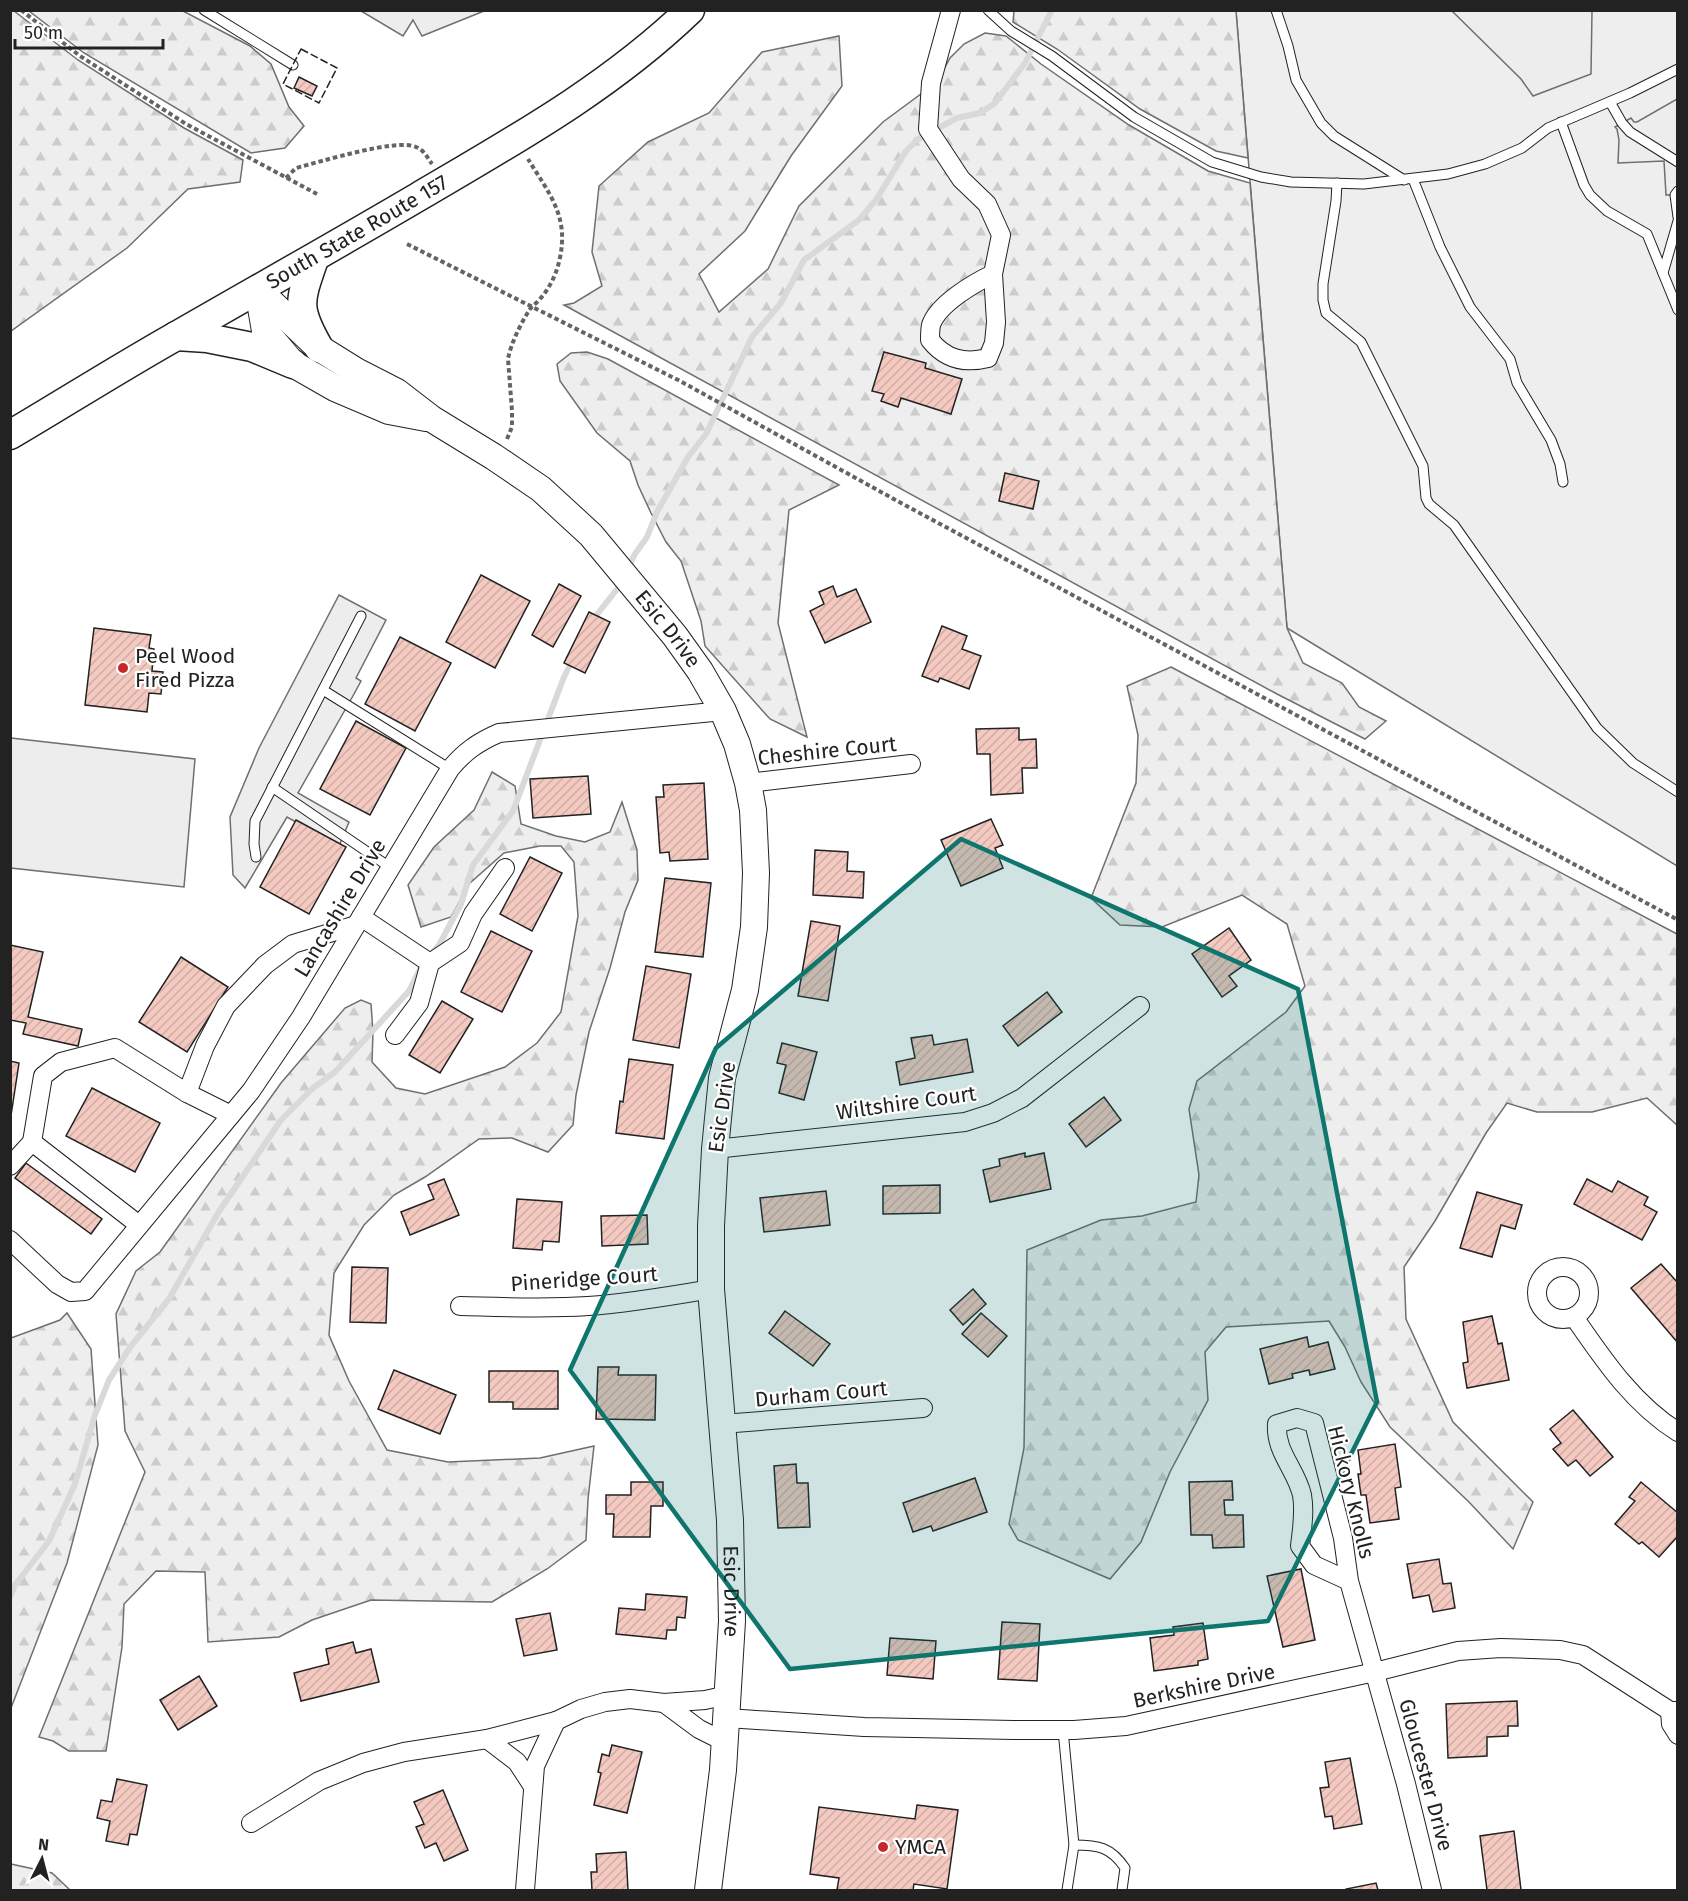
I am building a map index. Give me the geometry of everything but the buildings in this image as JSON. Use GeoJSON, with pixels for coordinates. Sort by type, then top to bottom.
{"type":"FeatureCollection","features":[{"type":"Feature","properties":{"kind":"main road","name":"South State Route 157"},"geometry":{"type":"LineString","coordinates":[[10,435],[516,139],[606,81],[666,34],[690,10]]}},
{"type":"Feature","properties":{"kind":"main road"},"geometry":{"type":"LineString","coordinates":[[314,259],[304,289],[301,312],[305,325],[319,348]]}},
{"type":"Feature","properties":{"kind":"main road"},"geometry":{"type":"LineString","coordinates":[[176,336],[207,338],[252,347],[293,364]]}},
{"type":"Feature","properties":{"kind":"street"},"geometry":{"type":"LineString","coordinates":[[951,10],[931,83],[928,129],[961,179],[987,204],[1001,235],[993,274],[996,322],[994,344],[988,358],[976,361],[951,358],[939,351],[930,340],[931,324],[942,309],[975,283],[993,274]]}},
{"type":"Feature","properties":{"kind":"street","name":"Esic Drive"},"geometry":{"type":"LineString","coordinates":[[258,290],[319,348],[356,371],[397,392],[432,419],[494,456],[541,489],[591,535],[675,636],[700,671],[723,711],[737,744],[748,783],[753,810],[756,873],[754,927],[745,990],[722,1078],[711,1226],[711,1289],[730,1520],[732,1621],[727,1719],[708,1890]]}},
{"type":"Feature","properties":{"kind":"street","name":"Esic Drive"},"geometry":{"type":"LineString","coordinates":[[258,290],[265,331],[293,364],[335,388],[389,411],[432,419]]}},
{"type":"Feature","properties":{"kind":"street","name":"Lancashire Drive"},"geometry":{"type":"LineString","coordinates":[[10,1240],[57,1284],[71,1292],[84,1291],[251,1091],[301,1017],[450,769],[462,755],[479,742],[499,733],[723,711]]}},
{"type":"Feature","properties":{"kind":"street","name":"Cheshire Court"},"geometry":{"type":"LineString","coordinates":[[748,783],[911,764]]}},
{"type":"Feature","properties":{"kind":"street"},"geometry":{"type":"LineString","coordinates":[[395,1035],[419,1003],[430,963],[460,943],[473,914],[505,868]]}},
{"type":"Feature","properties":{"kind":"street"},"geometry":{"type":"LineString","coordinates":[[187,1093],[205,1046],[226,1006],[265,965],[293,944],[359,921],[430,963]]}},
{"type":"Feature","properties":{"kind":"street","name":"Wiltshire Court"},"geometry":{"type":"LineString","coordinates":[[715,1149],[965,1122],[993,1113],[1022,1098],[1140,1006]]}},
{"type":"Feature","properties":{"kind":"street"},"geometry":{"type":"LineString","coordinates":[[10,1166],[32,1142],[43,1076],[61,1062],[115,1048],[187,1093],[231,1115]]}},
{"type":"Feature","properties":{"kind":"street"},"geometry":{"type":"LineString","coordinates":[[32,1142],[139,1225]]}},
{"type":"Feature","properties":{"kind":"street","name":"Pineridge Court"},"geometry":{"type":"LineString","coordinates":[[460,1306],[587,1306],[650,1300],[711,1289]]}},
{"type":"Feature","properties":{"kind":"street"},"geometry":{"type":"LineString","coordinates":[[1574,1317],[1611,1370],[1644,1406],[1677,1432]]}},
{"type":"Feature","properties":{"kind":"street","name":"Durham Court"},"geometry":{"type":"LineString","coordinates":[[722,1424],[923,1408]]}},
{"type":"Feature","properties":{"kind":"street","name":"Hickory Knolls"},"geometry":{"type":"LineString","coordinates":[[1349,1581],[1314,1565],[1300,1546],[1304,1512],[1301,1492],[1276,1437],[1277,1424],[1297,1418],[1314,1423],[1343,1539],[1349,1581],[1375,1672]]}},
{"type":"Feature","properties":{"kind":"street","name":"Berkshire Drive"},"geometry":{"type":"LineString","coordinates":[[727,1719],[864,1727],[1063,1730],[1147,1722],[1458,1652],[1501,1648],[1560,1650],[1589,1657],[1674,1711],[1671,1724],[1677,1734]]}},
{"type":"Feature","properties":{"kind":"street","name":"Gloucester Drive"},"geometry":{"type":"LineString","coordinates":[[1375,1672],[1432,1890]]}},
{"type":"Feature","properties":{"kind":"street"},"geometry":{"type":"LineString","coordinates":[[251,1823],[318,1781],[363,1763],[404,1752],[487,1739],[556,1721],[605,1702],[630,1699],[664,1703],[705,1700],[727,1719],[699,1729],[664,1703]]}},
{"type":"Feature","properties":{"kind":"street"},"geometry":{"type":"LineString","coordinates":[[525,1890],[535,1766],[556,1721]]}},
{"type":"Feature","properties":{"kind":"street"},"geometry":{"type":"LineString","coordinates":[[487,1739],[517,1762],[532,1785]]}},
{"type":"Feature","properties":{"kind":"lane"},"geometry":{"type":"LineString","coordinates":[[204,10],[292,65]]}},
{"type":"Feature","properties":{"kind":"lane"},"geometry":{"type":"LineString","coordinates":[[988,10],[1011,31],[1052,56],[1134,117],[1212,162],[1261,177],[1281,180],[1364,184],[1448,174],[1485,164],[1522,148],[1548,128],[1610,102],[1677,69]]}},
{"type":"Feature","properties":{"kind":"lane"},"geometry":{"type":"LineString","coordinates":[[1276,10],[1296,80],[1322,123],[1334,136],[1408,179],[1470,307],[1510,359],[1517,383],[1551,440],[1560,464],[1563,482]]}},
{"type":"Feature","properties":{"kind":"lane"},"geometry":{"type":"LineString","coordinates":[[1610,102],[1630,132],[1677,162]]}},
{"type":"Feature","properties":{"kind":"lane"},"geometry":{"type":"LineString","coordinates":[[1561,122],[1584,185],[1590,195],[1607,211],[1647,234],[1677,310]]}},
{"type":"Feature","properties":{"kind":"lane"},"geometry":{"type":"LineString","coordinates":[[1336,183],[1336,201],[1323,284],[1326,313],[1361,342],[1423,465],[1426,498],[1429,504],[1454,525],[1597,728],[1633,763],[1677,792]]}},
{"type":"Feature","properties":{"kind":"lane"},"geometry":{"type":"LineString","coordinates":[[1663,273],[1677,219],[1675,195],[1677,191]]}},
{"type":"Feature","properties":{"kind":"lane"},"geometry":{"type":"LineString","coordinates":[[256,857],[255,821],[361,616]]}},
{"type":"Feature","properties":{"kind":"lane"},"geometry":{"type":"LineString","coordinates":[[323,690],[450,769]]}},
{"type":"Feature","properties":{"kind":"lane"},"geometry":{"type":"LineString","coordinates":[[272,786],[391,868]]}},
{"type":"Feature","properties":{"kind":"lane"},"geometry":{"type":"LineString","coordinates":[[1063,1730],[1074,1845],[1067,1890]]}},
{"type":"Feature","properties":{"kind":"lane"},"geometry":{"type":"LineString","coordinates":[[1074,1845],[1094,1845],[1115,1853],[1125,1868],[1122,1890]]}},
{"type":"Feature","properties":{"kind":"path"},"geometry":{"type":"LineString","coordinates":[[21,10],[80,56],[176,117],[317,194]]}},
{"type":"Feature","properties":{"kind":"path"},"geometry":{"type":"LineString","coordinates":[[494,456],[507,440],[512,427],[508,365],[510,349],[531,307],[540,300],[558,268],[563,238],[562,224],[548,191],[516,139]]}},
{"type":"Feature","properties":{"kind":"path"},"geometry":{"type":"LineString","coordinates":[[286,178],[296,168],[398,144],[417,147],[424,152],[443,182]]}},
{"type":"Feature","properties":{"kind":"path"},"geometry":{"type":"LineString","coordinates":[[407,244],[680,381],[953,531],[1677,920]]}},
{"type":"Feature","properties":{"kind":"highlighted area"},"geometry":{"type":"Polygon","coordinates":[[[961,839],[1298,989],[1377,1402],[1268,1621],[790,1669],[570,1370],[716,1048],[961,839]]]}},
{"type":"Feature","properties":{"kind":"green space"},"geometry":{"type":"Polygon","coordinates":[[[10,11],[14,11],[78,60],[184,128],[243,160],[240,182],[188,189],[127,248],[11,331],[10,11]]]}},
{"type":"Feature","properties":{"kind":"green space"},"geometry":{"type":"Polygon","coordinates":[[[29,11],[183,11],[250,46],[271,64],[289,107],[304,126],[285,148],[251,153],[84,53],[29,11]]]}},
{"type":"Feature","properties":{"kind":"green space"},"geometry":{"type":"Polygon","coordinates":[[[1014,11],[1236,11],[1248,158],[1216,151],[1140,109],[1057,49],[1013,22],[1014,11]]]}},
{"type":"Feature","properties":{"kind":"green space"},"geometry":{"type":"Polygon","coordinates":[[[1236,11],[1677,11],[1677,866],[1287,628],[1236,11]]]}},
{"type":"Feature","properties":{"kind":"green space"},"geometry":{"type":"Polygon","coordinates":[[[985,33],[1006,36],[1041,64],[1129,125],[1208,171],[1250,183],[1287,628],[1303,663],[1342,683],[1359,707],[1386,721],[1365,739],[1277,694],[564,305],[574,303],[602,286],[592,252],[599,186],[648,142],[709,113],[762,52],[839,36],[842,86],[791,156],[745,231],[699,274],[719,312],[768,269],[799,206],[883,122],[937,82],[950,58],[964,44],[985,33]]]}},
{"type":"Feature","properties":{"kind":"green space"},"geometry":{"type":"Polygon","coordinates":[[[587,352],[608,359],[839,485],[789,510],[778,623],[807,737],[770,719],[705,646],[701,621],[681,561],[666,542],[651,513],[630,461],[597,433],[560,381],[557,364],[571,353],[587,352]]]}},
{"type":"Feature","properties":{"kind":"green space"},"geometry":{"type":"Polygon","coordinates":[[[1171,667],[1677,934],[1677,1125],[1647,1098],[1592,1112],[1537,1112],[1507,1103],[1486,1133],[1435,1221],[1404,1267],[1406,1319],[1453,1422],[1533,1502],[1513,1549],[1469,1502],[1390,1427],[1361,1382],[1345,1347],[1329,1321],[1226,1327],[1205,1352],[1208,1400],[1170,1472],[1141,1542],[1110,1579],[1018,1540],[1009,1524],[1024,1448],[1027,1250],[1101,1220],[1142,1216],[1196,1202],[1199,1175],[1189,1109],[1197,1081],[1286,1012],[1305,986],[1287,924],[1242,895],[1162,927],[1120,925],[1091,898],[1136,783],[1138,735],[1127,686],[1171,667]]]}},
{"type":"Feature","properties":{"kind":"green space"},"geometry":{"type":"Polygon","coordinates":[[[492,772],[515,786],[521,824],[556,836],[585,842],[610,832],[622,802],[637,850],[638,880],[625,912],[589,1032],[576,1095],[573,1125],[548,1152],[512,1138],[479,1139],[425,1177],[394,1195],[364,1225],[334,1273],[329,1335],[349,1381],[387,1450],[448,1462],[540,1458],[594,1446],[586,1540],[547,1569],[492,1602],[371,1600],[312,1620],[279,1637],[208,1642],[205,1572],[156,1571],[124,1604],[122,1647],[106,1751],[69,1751],[53,1741],[39,1737],[145,1472],[125,1431],[116,1314],[136,1271],[160,1252],[281,1083],[345,1008],[361,1000],[371,1004],[372,1062],[396,1088],[425,1094],[505,1067],[537,1043],[561,1012],[578,916],[574,862],[561,846],[540,846],[504,853],[470,883],[451,917],[421,927],[408,885],[434,847],[474,810],[492,772]]]}},
{"type":"Feature","properties":{"kind":"green space"},"geometry":{"type":"Polygon","coordinates":[[[67,1313],[91,1349],[98,1445],[67,1563],[11,1708],[11,1338],[60,1320],[67,1313]]]}},
{"type":"Feature","properties":{"kind":"green space"},"geometry":{"type":"Polygon","coordinates":[[[11,1864],[52,1873],[70,1890],[11,1890],[11,1864]]]}},
{"type":"Feature","properties":{"kind":"shaded area"},"geometry":{"type":"Polygon","coordinates":[[[361,11],[484,11],[422,36],[413,20],[403,36],[361,11]]]}},
{"type":"Feature","properties":{"kind":"shaded area"},"geometry":{"type":"Polygon","coordinates":[[[1452,11],[1592,11],[1591,74],[1533,96],[1521,79],[1452,11]]]}},
{"type":"Feature","properties":{"kind":"shaded area"},"geometry":{"type":"Polygon","coordinates":[[[1677,99],[1677,195],[1666,195],[1664,161],[1618,163],[1619,140],[1615,127],[1631,118],[1637,122],[1677,99]]]}},
{"type":"Feature","properties":{"kind":"shaded area"},"geometry":{"type":"Polygon","coordinates":[[[339,595],[386,620],[356,678],[361,681],[298,793],[349,822],[339,846],[287,817],[245,888],[233,875],[230,817],[259,748],[339,595]]]}},
{"type":"Feature","properties":{"kind":"shaded area"},"geometry":{"type":"Polygon","coordinates":[[[11,738],[195,759],[184,887],[11,868],[11,738]]]}},
{"type":"Feature","properties":{"kind":"waterway"},"geometry":{"type":"LineString","coordinates":[[628,568],[647,537],[657,512],[688,457],[706,434],[752,337],[781,303],[804,260],[859,220],[876,200],[906,151],[918,139],[957,118],[980,113],[995,103],[1025,63],[1052,10]]}},
{"type":"Feature","properties":{"kind":"waterway"},"geometry":{"type":"LineString","coordinates":[[591,622],[622,583]]}},
{"type":"Feature","properties":{"kind":"waterway"},"geometry":{"type":"LineString","coordinates":[[433,952],[461,904],[473,865],[513,811],[572,661]]}},
{"type":"Feature","properties":{"kind":"waterway"},"geometry":{"type":"LineString","coordinates":[[10,1597],[15,1585],[49,1541],[75,1484],[95,1415],[109,1380],[131,1346],[169,1299],[218,1213],[281,1120],[313,1088],[335,1072],[409,991],[421,967]]}},
{"type":"Feature","properties":{"kind":"fence"},"geometry":{"type":"LineString","coordinates":[[301,49],[337,68],[319,103],[283,84],[301,49]]}},
{"type":"Feature","properties":{"kind":"place","name":"Peel Wood Fired Pizza"},"geometry":{"type":"Point","coordinates":[123,668]}},
{"type":"Feature","properties":{"kind":"place","name":"YMCA"},"geometry":{"type":"Point","coordinates":[883,1847]}}]}
